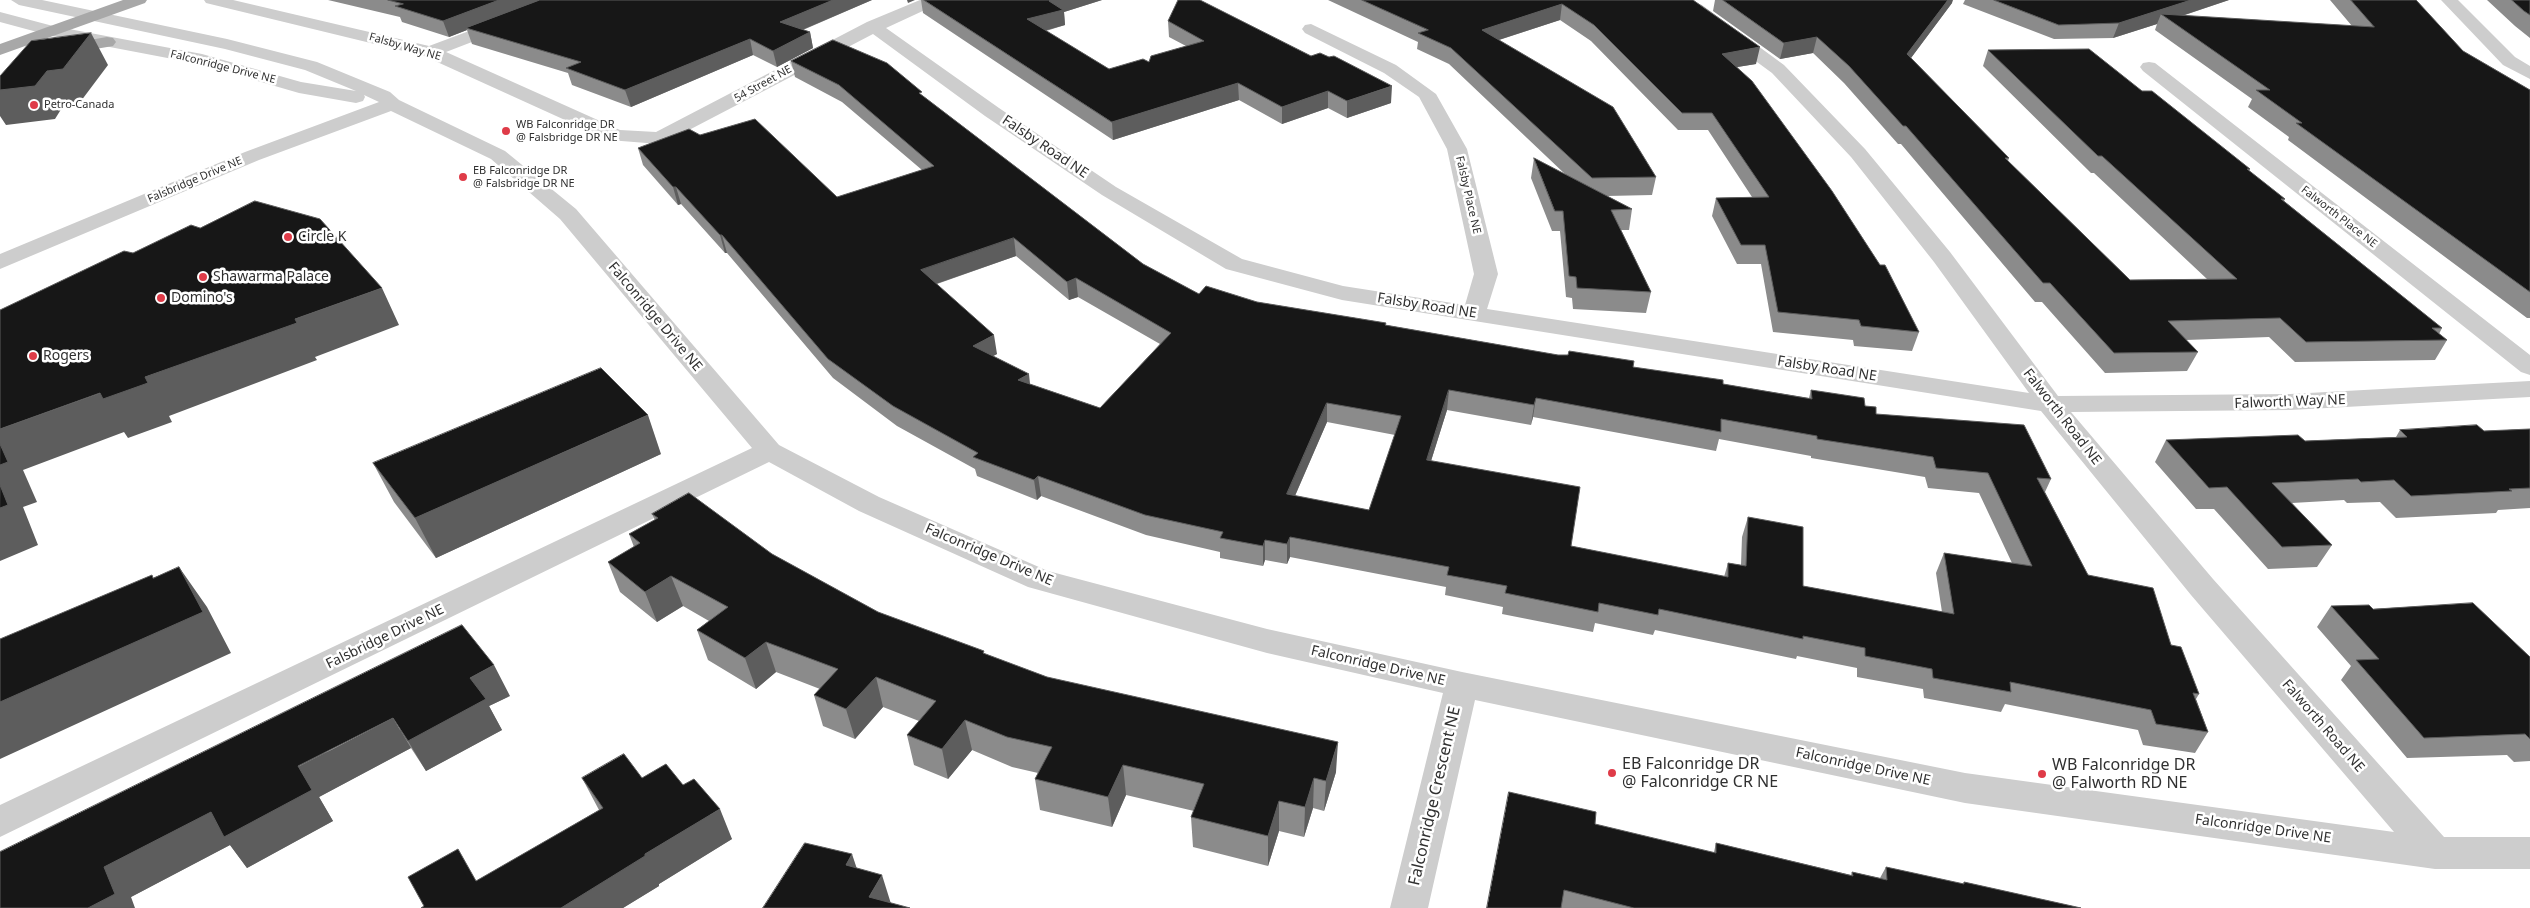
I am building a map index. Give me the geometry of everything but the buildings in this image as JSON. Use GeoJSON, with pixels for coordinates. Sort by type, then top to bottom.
{"type":"FeatureCollection","features":[{"type":"Feature","properties":{"kind":"main road"},"geometry":{"type":"LineString","coordinates":[[0,50],[52,31],[93,8],[139,0]]}},
{"type":"Feature","properties":{"kind":"main road"},"geometry":{"type":"LineString","coordinates":[[0,32],[64,10]]}},
{"type":"Feature","properties":{"kind":"main road"},"geometry":{"type":"LineString","coordinates":[[0,64],[40,54],[107,42]]}},
{"type":"Feature","properties":{"kind":"street","name":"Falconridge Drive NE"},"geometry":{"type":"LineString","coordinates":[[19,0],[64,10],[93,8],[311,66],[383,96],[392,104],[498,156],[568,214],[769,452],[869,504],[1039,579],[1267,641],[1462,685],[1965,788],[2435,853],[2530,853]]}},
{"type":"Feature","properties":{"kind":"street","name":"Falsby Way NE"},"geometry":{"type":"LineString","coordinates":[[212,0],[430,52],[527,94],[616,136]]}},
{"type":"Feature","properties":{"kind":"street"},"geometry":{"type":"LineString","coordinates":[[430,52],[567,0]]}},
{"type":"Feature","properties":{"kind":"street","name":"54 Street NE"},"geometry":{"type":"LineString","coordinates":[[616,136],[659,138],[873,26],[934,0]]}},
{"type":"Feature","properties":{"kind":"street"},"geometry":{"type":"LineString","coordinates":[[2449,0],[2509,61],[2530,74]]}},
{"type":"Feature","properties":{"kind":"street","name":"Falworth Road NE"},"geometry":{"type":"LineString","coordinates":[[1696,4],[1778,69],[1858,153],[1942,257],[2050,404],[2202,588],[2435,853]]}},
{"type":"Feature","properties":{"kind":"street","name":"Falconridge Drive NE"},"geometry":{"type":"LineString","coordinates":[[0,17],[52,31],[202,59],[299,87],[392,104]]}},
{"type":"Feature","properties":{"kind":"street","name":"Falsby Road NE"},"geometry":{"type":"LineString","coordinates":[[873,26],[992,112],[1109,191],[1234,264],[1342,293],[2050,404]]}},
{"type":"Feature","properties":{"kind":"street","name":"Falsby Place NE"},"geometry":{"type":"LineString","coordinates":[[1312,30],[1390,69],[1426,94],[1457,149],[1486,274],[1474,313]]}},
{"type":"Feature","properties":{"kind":"street","name":"Falworth Place NE"},"geometry":{"type":"LineString","coordinates":[[2149,67],[2530,367]]}},
{"type":"Feature","properties":{"kind":"street","name":"Falsbridge Drive NE"},"geometry":{"type":"LineString","coordinates":[[0,262],[252,156],[392,104]]}},
{"type":"Feature","properties":{"kind":"street","name":"Falworth Way NE"},"geometry":{"type":"LineString","coordinates":[[2050,404],[2143,406],[2314,403],[2530,390]]}},
{"type":"Feature","properties":{"kind":"street","name":"Falsbridge Drive NE"},"geometry":{"type":"LineString","coordinates":[[0,822],[769,452]]}},
{"type":"Feature","properties":{"kind":"street","name":"Falconridge Crescent NE"},"geometry":{"type":"LineString","coordinates":[[1409,908],[1462,685]]}},
{"type":"Feature","properties":{"kind":"place","name":"Petro-Canada"},"geometry":{"type":"Point","coordinates":[34,105]}},
{"type":"Feature","properties":{"kind":"place","name":"WB Falconridge DR @ Falsbridge DR NE"},"geometry":{"type":"Point","coordinates":[506,131]}},
{"type":"Feature","properties":{"kind":"place","name":"EB Falconridge DR @ Falsbridge DR NE"},"geometry":{"type":"Point","coordinates":[463,177]}},
{"type":"Feature","properties":{"kind":"place","name":"Circle K"},"geometry":{"type":"Point","coordinates":[288,237]}},
{"type":"Feature","properties":{"kind":"place","name":"Shawarma Palace"},"geometry":{"type":"Point","coordinates":[203,277]}},
{"type":"Feature","properties":{"kind":"place","name":"Domino's"},"geometry":{"type":"Point","coordinates":[161,298]}},
{"type":"Feature","properties":{"kind":"place","name":"Rogers"},"geometry":{"type":"Point","coordinates":[33,356]}},
{"type":"Feature","properties":{"kind":"place","name":"EB Falconridge DR @ Falconridge CR NE"},"geometry":{"type":"Point","coordinates":[1612,773]}},
{"type":"Feature","properties":{"kind":"place","name":"WB Falconridge DR @ Falworth RD NE"},"geometry":{"type":"Point","coordinates":[2042,774]}}]}
